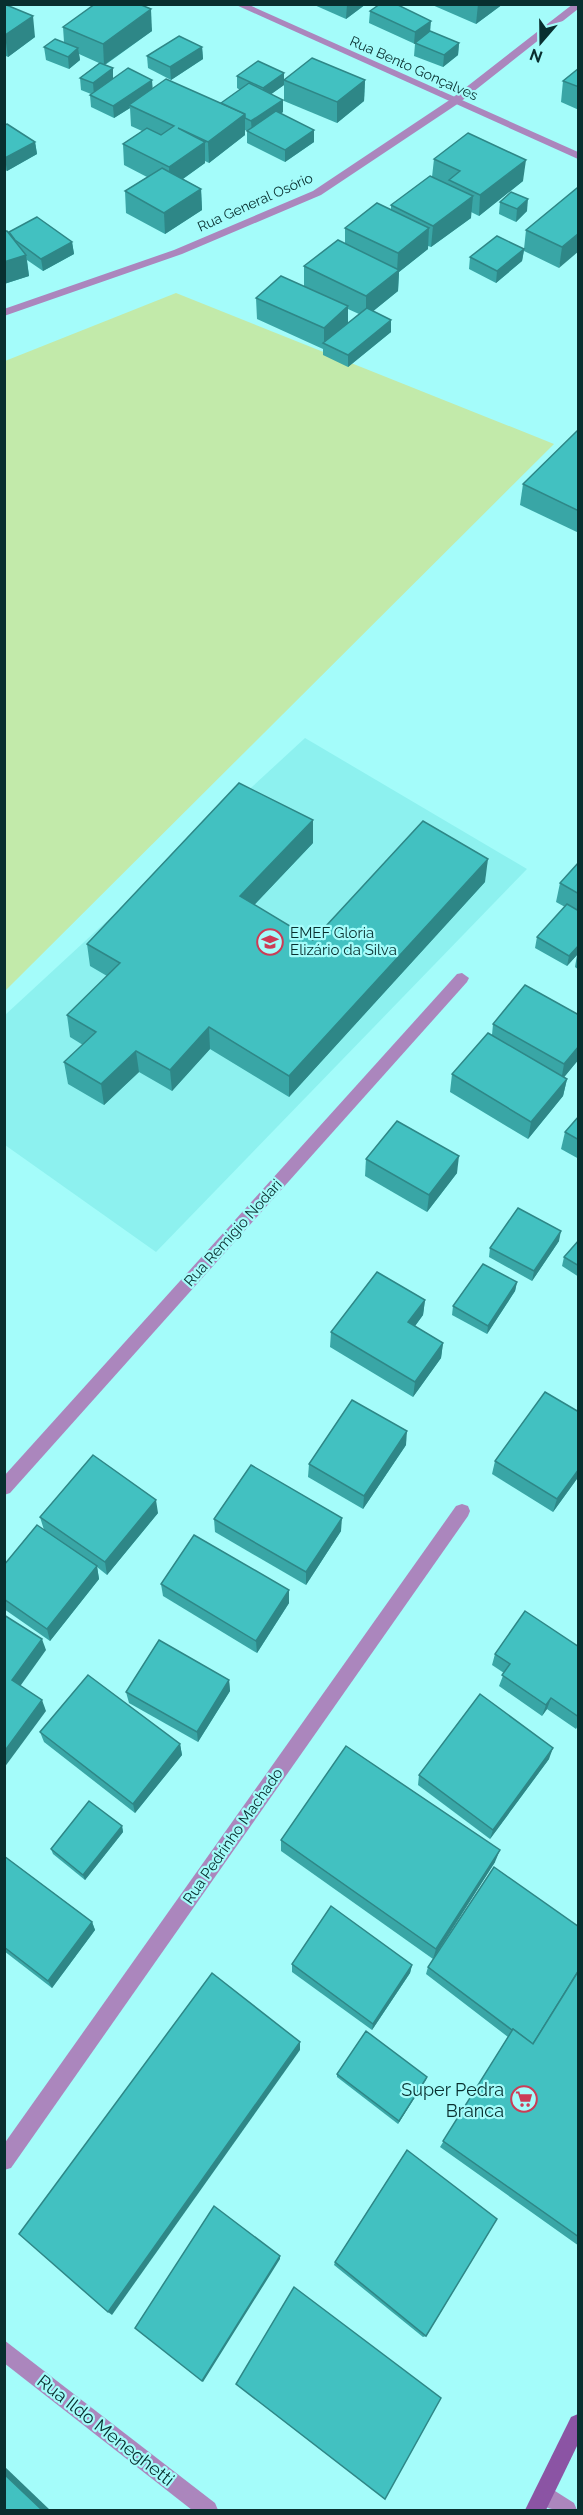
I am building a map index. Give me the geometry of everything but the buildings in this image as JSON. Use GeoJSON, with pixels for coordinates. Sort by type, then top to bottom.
{"type":"FeatureCollection","features":[{"type":"Feature","properties":{"kind":"main road"},"geometry":{"type":"LineString","coordinates":[[540,2502],[579,2424]]}},
{"type":"Feature","properties":{"kind":"street","name":"Rua Bento Gonçalves"},"geometry":{"type":"LineString","coordinates":[[238,4],[579,156]]}},
{"type":"Feature","properties":{"kind":"street","name":"Rua General Osório"},"geometry":{"type":"LineString","coordinates":[[4,313],[177,252],[317,193],[455,101],[579,5]]}},
{"type":"Feature","properties":{"kind":"street","name":"Rua Remigio Nodari"},"geometry":{"type":"LineString","coordinates":[[4,1488],[462,978]]}},
{"type":"Feature","properties":{"kind":"street","name":"Rua Pedrinho Machado"},"geometry":{"type":"LineString","coordinates":[[4,2161],[462,1511]]}},
{"type":"Feature","properties":{"kind":"street","name":"Rua Ildo Meneghetti"},"geometry":{"type":"LineString","coordinates":[[4,2350],[208,2511]]}},
{"type":"Feature","properties":{"kind":"street"},"geometry":{"type":"LineString","coordinates":[[540,2502],[567,2511]]}},
{"type":"Feature","properties":{"kind":"shaded area","name":"EMEF Gloria Elizário da Silva"},"geometry":{"type":"Polygon","coordinates":[[[305,738],[527,869],[156,1252],[5,1145],[5,1015],[305,738]]]}},
{"type":"Feature","properties":{"kind":"green space"},"geometry":{"type":"Polygon","coordinates":[[[176,293],[554,444],[5,991],[5,361],[176,293]]]}},
{"type":"Feature","properties":{"kind":"place","name":"EMEF Gloria Elizário da Silva"},"geometry":{"type":"Point","coordinates":[270,942]}},
{"type":"Feature","properties":{"kind":"place","name":"Super Pedra Branca"},"geometry":{"type":"Point","coordinates":[524,2099]}}]}
